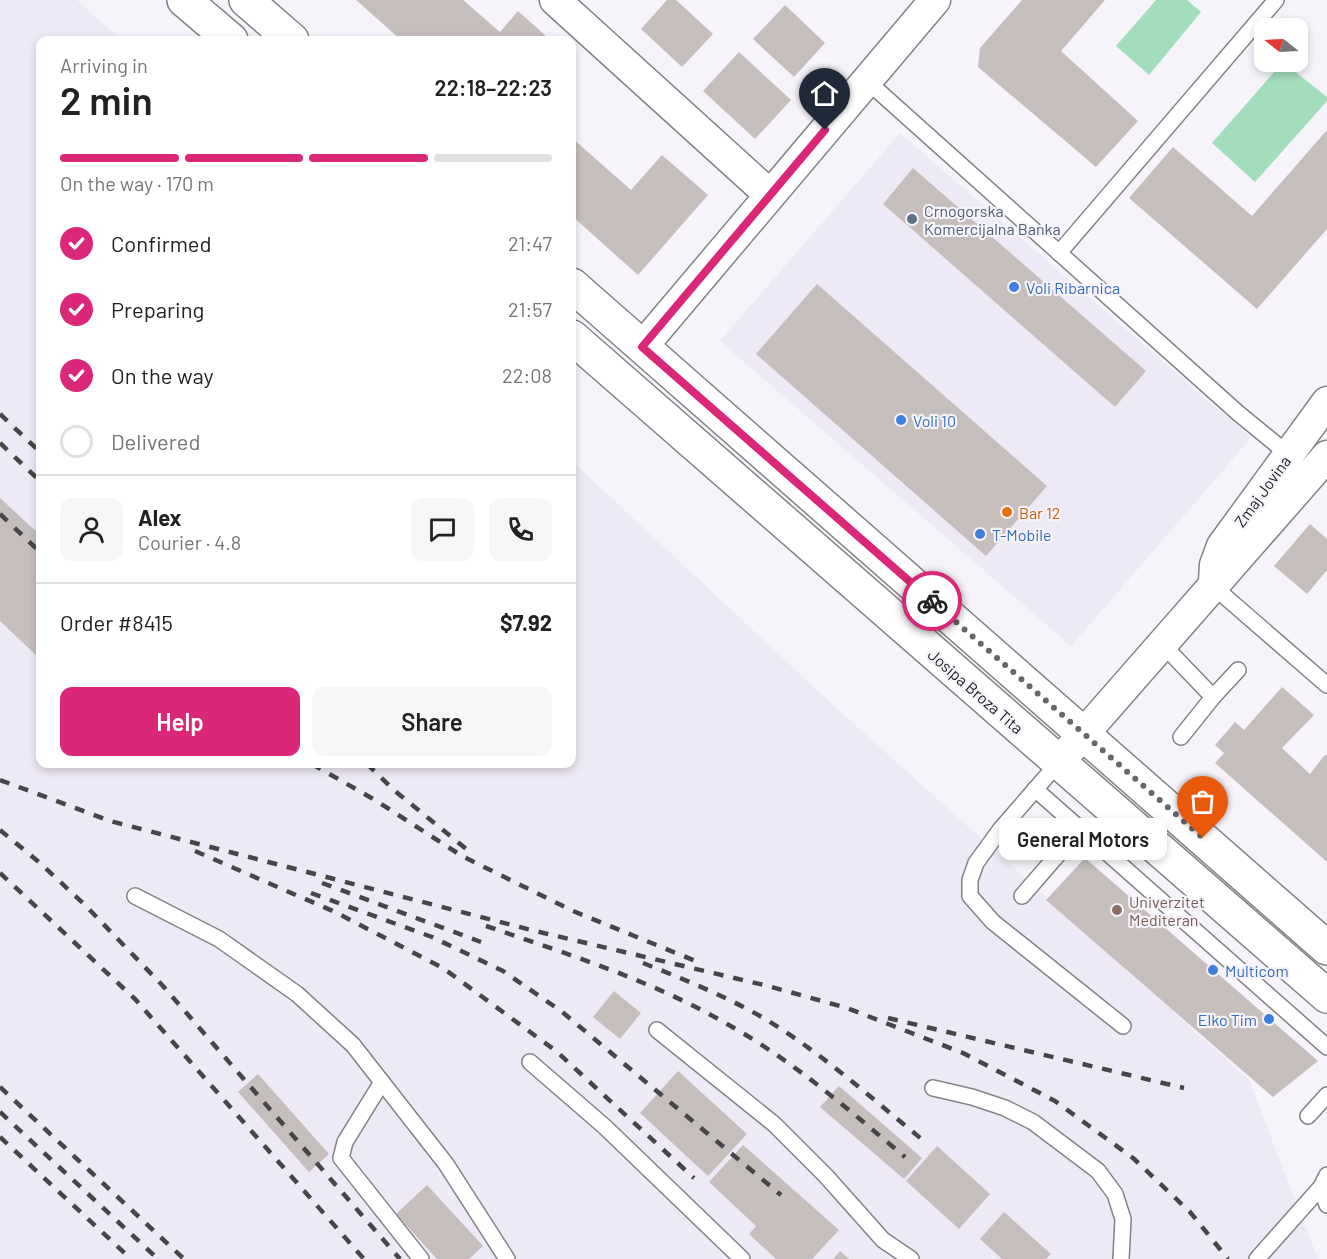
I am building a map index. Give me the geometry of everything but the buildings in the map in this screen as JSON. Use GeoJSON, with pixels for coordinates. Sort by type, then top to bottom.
{"type":"FeatureCollection","features":[{"type":"Feature","properties":{"kind":"main road"},"geometry":{"type":"LineString","coordinates":[[184,0],[226,36]]}},
{"type":"Feature","properties":{"kind":"main road"},"geometry":{"type":"LineString","coordinates":[[246,0],[287,36]]}},
{"type":"Feature","properties":{"kind":"main road"},"geometry":{"type":"LineString","coordinates":[[576,289],[1327,948]]}},
{"type":"Feature","properties":{"kind":"main road","name":"Josipa Broza Tita"},"geometry":{"type":"LineString","coordinates":[[576,340],[1327,996]]}},
{"type":"Feature","properties":{"kind":"street"},"geometry":{"type":"LineString","coordinates":[[555,0],[770,195]]}},
{"type":"Feature","properties":{"kind":"street"},"geometry":{"type":"LineString","coordinates":[[642,347],[935,0]]}},
{"type":"Feature","properties":{"kind":"street","name":"Zmaj Jovina"},"geometry":{"type":"LineString","coordinates":[[1214,586],[1215,565],[1222,546],[1327,402]]}},
{"type":"Feature","properties":{"kind":"street"},"geometry":{"type":"LineString","coordinates":[[1288,454],[1322,473]]}},
{"type":"Feature","properties":{"kind":"street","name":"Zmaj Jovina"},"geometry":{"type":"LineString","coordinates":[[1059,762],[1214,586],[1322,473]]}},
{"type":"Feature","properties":{"kind":"lane"},"geometry":{"type":"LineString","coordinates":[[1059,253],[1276,0]]}},
{"type":"Feature","properties":{"kind":"lane"},"geometry":{"type":"LineString","coordinates":[[866,80],[1238,413],[1288,454]]}},
{"type":"Feature","properties":{"kind":"lane"},"geometry":{"type":"LineString","coordinates":[[1214,586],[1327,685]]}},
{"type":"Feature","properties":{"kind":"lane"},"geometry":{"type":"LineString","coordinates":[[1163,645],[1213,697]]}},
{"type":"Feature","properties":{"kind":"lane"},"geometry":{"type":"LineString","coordinates":[[1181,736],[1238,670]]}},
{"type":"Feature","properties":{"kind":"lane"},"geometry":{"type":"LineString","coordinates":[[1059,762],[1000,830],[976,863],[970,880],[970,896],[993,922],[1123,1026]]}},
{"type":"Feature","properties":{"kind":"lane"},"geometry":{"type":"LineString","coordinates":[[1035,789],[1327,1047]]}},
{"type":"Feature","properties":{"kind":"lane"},"geometry":{"type":"LineString","coordinates":[[1023,896],[1080,829]]}},
{"type":"Feature","properties":{"kind":"lane"},"geometry":{"type":"LineString","coordinates":[[135,896],[219,939],[297,994],[353,1045],[446,1164],[507,1259]]}},
{"type":"Feature","properties":{"kind":"lane"},"geometry":{"type":"LineString","coordinates":[[657,1030],[774,1124],[826,1176],[884,1240],[911,1259]]}},
{"type":"Feature","properties":{"kind":"lane"},"geometry":{"type":"LineString","coordinates":[[530,1062],[605,1127],[742,1259]]}},
{"type":"Feature","properties":{"kind":"lane"},"geometry":{"type":"LineString","coordinates":[[382,1082],[345,1142],[340,1158],[421,1259]]}},
{"type":"Feature","properties":{"kind":"lane"},"geometry":{"type":"LineString","coordinates":[[933,1088],[1005,1108],[1033,1122],[1098,1171],[1115,1194],[1122,1219],[1121,1259]]}},
{"type":"Feature","properties":{"kind":"lane"},"geometry":{"type":"LineString","coordinates":[[1308,1116],[1327,1095]]}},
{"type":"Feature","properties":{"kind":"lane"},"geometry":{"type":"LineString","coordinates":[[1324,1181],[1327,1205]]}},
{"type":"Feature","properties":{"kind":"lane"},"geometry":{"type":"LineString","coordinates":[[1257,1259],[1324,1181]]}},
{"type":"Feature","properties":{"kind":"shaded area"},"geometry":{"type":"Polygon","coordinates":[[[0,0],[77,0],[117,36],[36,36],[36,768],[576,768],[576,465],[833,705],[1249,1080],[1318,1259],[0,1259],[0,0]]]}},
{"type":"Feature","properties":{"kind":"shaded area"},"geometry":{"type":"Polygon","coordinates":[[[900,133],[1251,438],[1071,646],[720,341],[900,133]]]}},
{"type":"Feature","properties":{"kind":"green space"},"geometry":{"type":"Polygon","coordinates":[[[1156,0],[1187,0],[1201,12],[1149,75],[1116,46],[1156,0]]]}},
{"type":"Feature","properties":{"kind":"green space"},"geometry":{"type":"Polygon","coordinates":[[[1274,72],[1296,72],[1327,97],[1327,101],[1255,182],[1212,143],[1274,72]]]}},
{"type":"Feature","properties":{"kind":"railway"},"geometry":{"type":"LineString","coordinates":[[0,414],[36,448]]}},
{"type":"Feature","properties":{"kind":"railway"},"geometry":{"type":"LineString","coordinates":[[0,443],[36,477]]}},
{"type":"Feature","properties":{"kind":"railway"},"geometry":{"type":"LineString","coordinates":[[0,514],[36,548]]}},
{"type":"Feature","properties":{"kind":"railway"},"geometry":{"type":"LineString","coordinates":[[319,768],[375,800],[462,856],[573,911],[698,962]]}},
{"type":"Feature","properties":{"kind":"railway"},"geometry":{"type":"LineString","coordinates":[[371,768],[395,791],[470,852]]}},
{"type":"Feature","properties":{"kind":"railway"},"geometry":{"type":"LineString","coordinates":[[0,780],[110,821],[531,930],[768,986],[847,1008],[963,1053],[1055,1101],[1133,1158],[1190,1212],[1228,1259]]}},
{"type":"Feature","properties":{"kind":"railway"},"geometry":{"type":"LineString","coordinates":[[0,830],[85,905],[163,986],[400,1259]]}},
{"type":"Feature","properties":{"kind":"railway"},"geometry":{"type":"LineString","coordinates":[[195,851],[335,912],[443,968],[556,1051],[694,1178]]}},
{"type":"Feature","properties":{"kind":"railway"},"geometry":{"type":"LineString","coordinates":[[0,873],[135,999],[364,1259]]}},
{"type":"Feature","properties":{"kind":"railway"},"geometry":{"type":"LineString","coordinates":[[322,883],[481,942]]}},
{"type":"Feature","properties":{"kind":"railway"},"geometry":{"type":"LineString","coordinates":[[311,893],[432,937],[503,971],[561,1011],[781,1195]]}},
{"type":"Feature","properties":{"kind":"railway"},"geometry":{"type":"LineString","coordinates":[[486,926],[644,983],[705,1012],[780,1057],[843,1105],[905,1157]]}},
{"type":"Feature","properties":{"kind":"railway"},"geometry":{"type":"LineString","coordinates":[[643,963],[688,981],[760,1016],[803,1044],[845,1076],[924,1141]]}},
{"type":"Feature","properties":{"kind":"railway"},"geometry":{"type":"LineString","coordinates":[[888,1018],[1184,1088]]}},
{"type":"Feature","properties":{"kind":"railway"},"geometry":{"type":"LineString","coordinates":[[0,1087],[184,1259]]}},
{"type":"Feature","properties":{"kind":"railway"},"geometry":{"type":"LineString","coordinates":[[0,1112],[158,1259]]}},
{"type":"Feature","properties":{"kind":"railway"},"geometry":{"type":"LineString","coordinates":[[0,1137],[131,1259]]}},
{"type":"Feature","properties":{"kind":"way so far"},"geometry":{"type":"LineString","coordinates":[[932,601],[1203,838]]}},
{"type":"Feature","properties":{"kind":"place","name":"Crnogorska Komercijalna Banka"},"geometry":{"type":"Point","coordinates":[912,219]}},
{"type":"Feature","properties":{"kind":"place","name":"Voli Ribarnica"},"geometry":{"type":"Point","coordinates":[1014,287]}},
{"type":"Feature","properties":{"kind":"place","name":"Voli 10"},"geometry":{"type":"Point","coordinates":[901,420]}},
{"type":"Feature","properties":{"kind":"place","name":"Bar 12"},"geometry":{"type":"Point","coordinates":[1007,512]}},
{"type":"Feature","properties":{"kind":"place","name":"T-Mobile"},"geometry":{"type":"Point","coordinates":[980,534]}},
{"type":"Feature","properties":{"kind":"place","name":"General Motors"},"geometry":{"type":"Point","coordinates":[1203,838]}},
{"type":"Feature","properties":{"kind":"place","name":"Univerzitet Mediteran"},"geometry":{"type":"Point","coordinates":[1117,910]}},
{"type":"Feature","properties":{"kind":"place","name":"Multicom"},"geometry":{"type":"Point","coordinates":[1213,970]}},
{"type":"Feature","properties":{"kind":"place","name":"Elko Tim"},"geometry":{"type":"Point","coordinates":[1269,1019]}},
{"type":"Feature","properties":{"kind":"route"},"geometry":{"type":"LineString","coordinates":[[825,130],[642,347],[932,601]]}}]}
